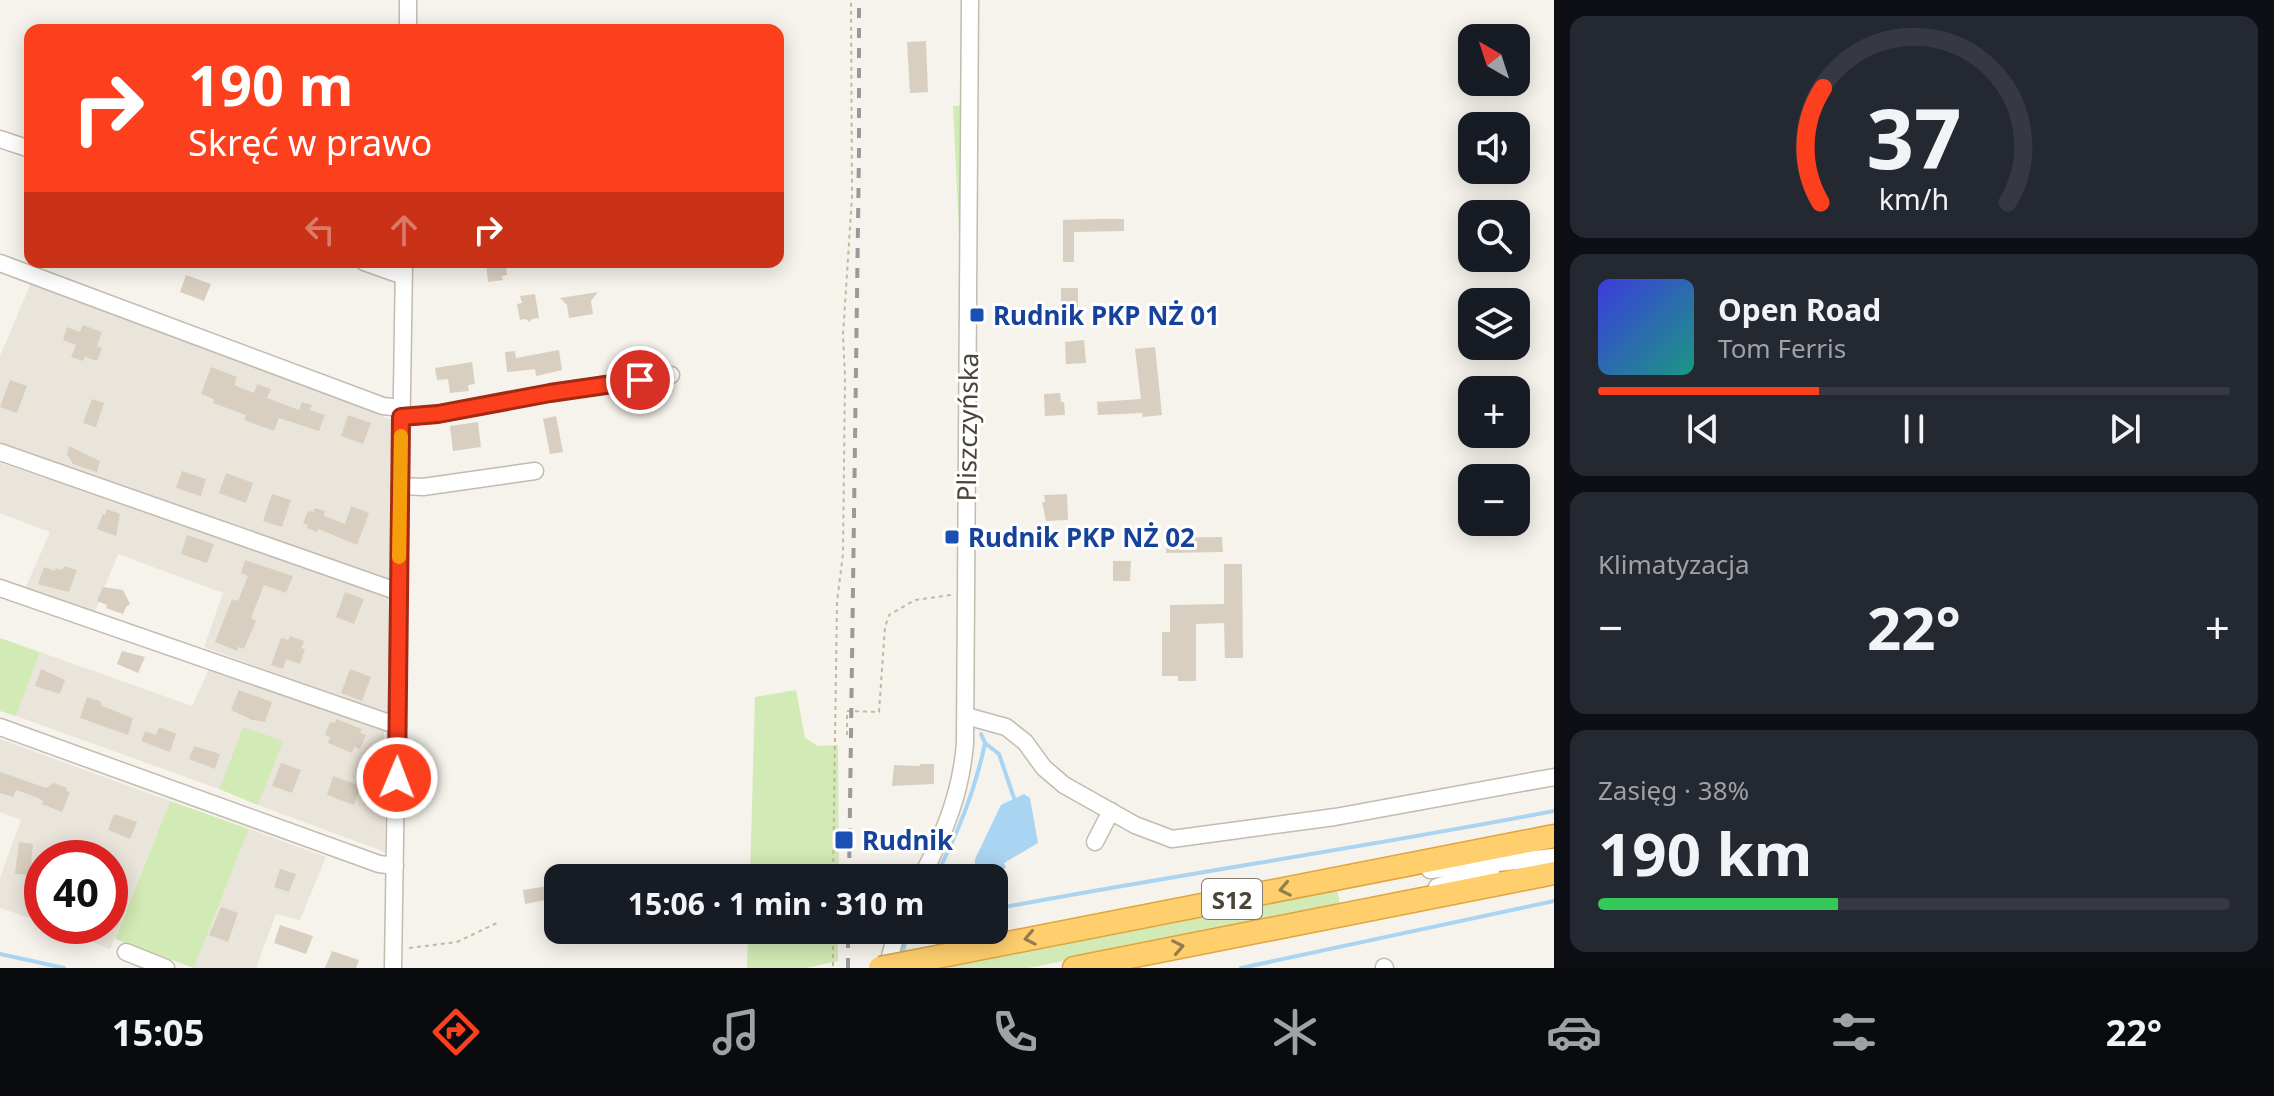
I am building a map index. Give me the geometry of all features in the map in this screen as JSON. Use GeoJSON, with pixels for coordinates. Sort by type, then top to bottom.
{"type":"FeatureCollection","features":[{"type":"Feature","properties":{"kind":"highway","name":"S12"},"geometry":{"type":"LineString","coordinates":[[880,968],[1554,836]]}},
{"type":"Feature","properties":{"kind":"highway","name":"S12"},"geometry":{"type":"LineString","coordinates":[[1074,968],[1554,873]]}},
{"type":"Feature","properties":{"kind":"street"},"geometry":{"type":"LineString","coordinates":[[408,0],[408,24]]}},
{"type":"Feature","properties":{"kind":"street","name":"Pliszczyńska"},"geometry":{"type":"LineString","coordinates":[[928,864],[954,808],[961,777],[966,716],[970,0]]}},
{"type":"Feature","properties":{"kind":"street"},"geometry":{"type":"LineString","coordinates":[[0,139],[24,147]]}},
{"type":"Feature","properties":{"kind":"street"},"geometry":{"type":"LineString","coordinates":[[0,263],[401,412],[438,414],[671,375]]}},
{"type":"Feature","properties":{"kind":"street"},"geometry":{"type":"LineString","coordinates":[[381,268],[395,273],[404,268]]}},
{"type":"Feature","properties":{"kind":"street"},"geometry":{"type":"LineString","coordinates":[[393,968],[404,268]]}},
{"type":"Feature","properties":{"kind":"street"},"geometry":{"type":"LineString","coordinates":[[0,452],[399,592]]}},
{"type":"Feature","properties":{"kind":"street"},"geometry":{"type":"LineString","coordinates":[[400,486],[423,487],[535,471]]}},
{"type":"Feature","properties":{"kind":"street"},"geometry":{"type":"LineString","coordinates":[[0,588],[398,726]]}},
{"type":"Feature","properties":{"kind":"street"},"geometry":{"type":"LineString","coordinates":[[966,716],[1000,724],[1015,733],[1054,777],[1111,811],[1172,839],[1335,817],[1554,777]]}},
{"type":"Feature","properties":{"kind":"street"},"geometry":{"type":"LineString","coordinates":[[0,727],[379,864],[395,866]]}},
{"type":"Feature","properties":{"kind":"street"},"geometry":{"type":"LineString","coordinates":[[1095,842],[1111,811]]}},
{"type":"Feature","properties":{"kind":"street"},"geometry":{"type":"LineString","coordinates":[[1333,879],[1554,855]]}},
{"type":"Feature","properties":{"kind":"street"},"geometry":{"type":"LineString","coordinates":[[1344,914],[1528,860]]}},
{"type":"Feature","properties":{"kind":"street"},"geometry":{"type":"LineString","coordinates":[[887,968],[893,944]]}},
{"type":"Feature","properties":{"kind":"street"},"geometry":{"type":"LineString","coordinates":[[126,952],[166,968]]}},
{"type":"Feature","properties":{"kind":"path"},"geometry":{"type":"LineString","coordinates":[[833,864],[837,602],[843,554],[843,335],[852,197],[851,0]]}},
{"type":"Feature","properties":{"kind":"path"},"geometry":{"type":"LineString","coordinates":[[847,735],[847,711],[879,712],[885,627],[889,615],[915,600],[966,593]]}},
{"type":"Feature","properties":{"kind":"path"},"geometry":{"type":"LineString","coordinates":[[393,947],[457,942],[499,922]]}},
{"type":"Feature","properties":{"kind":"path"},"geometry":{"type":"LineString","coordinates":[[833,944],[833,968]]}},
{"type":"Feature","properties":{"kind":"shaded area"},"geometry":{"type":"Polygon","coordinates":[[[33,278],[394,421],[390,583],[0,443],[0,356],[33,278]]]}},
{"type":"Feature","properties":{"kind":"shaded area"},"geometry":{"type":"Polygon","coordinates":[[[0,463],[175,521],[388,598],[388,715],[204,647],[223,593],[118,554],[93,616],[25,589],[50,532],[0,513],[0,463]]]}},
{"type":"Feature","properties":{"kind":"shaded area"},"geometry":{"type":"Polygon","coordinates":[[[40,652],[192,706],[209,669],[384,731],[385,852],[258,805],[282,741],[243,727],[219,789],[16,716],[40,652]]]}},
{"type":"Feature","properties":{"kind":"shaded area"},"geometry":{"type":"Polygon","coordinates":[[[0,739],[170,801],[128,905],[128,840],[24,840],[24,916],[0,908],[0,878],[21,820],[0,812],[0,739]]]}},
{"type":"Feature","properties":{"kind":"shaded area"},"geometry":{"type":"Polygon","coordinates":[[[249,829],[326,857],[300,920],[276,914],[256,968],[194,968],[249,829]]]}},
{"type":"Feature","properties":{"kind":"green space"},"geometry":{"type":"Polygon","coordinates":[[[969,105],[961,276],[953,106],[969,105]]]}},
{"type":"Feature","properties":{"kind":"green space"},"geometry":{"type":"Polygon","coordinates":[[[0,638],[40,652],[16,716],[0,711],[0,638]]]}},
{"type":"Feature","properties":{"kind":"green space"},"geometry":{"type":"Polygon","coordinates":[[[796,690],[805,738],[818,746],[838,745],[839,864],[750,864],[755,697],[796,690]]]}},
{"type":"Feature","properties":{"kind":"green space"},"geometry":{"type":"Polygon","coordinates":[[[243,727],[283,741],[258,805],[219,789],[243,727]]]}},
{"type":"Feature","properties":{"kind":"green space"},"geometry":{"type":"Polygon","coordinates":[[[170,801],[249,829],[194,968],[128,944],[128,906],[170,801]]]}},
{"type":"Feature","properties":{"kind":"green space"},"geometry":{"type":"Polygon","coordinates":[[[1336,886],[1341,907],[1028,968],[946,968],[960,961],[1336,886]]]}},
{"type":"Feature","properties":{"kind":"green space"},"geometry":{"type":"Polygon","coordinates":[[[748,944],[838,944],[838,961],[806,968],[747,968],[748,944]]]}},
{"type":"Feature","properties":{"kind":"water"},"geometry":{"type":"Polygon","coordinates":[[[1024,794],[1030,798],[1038,843],[1004,864],[975,864],[975,859],[1001,805],[1024,794]]]}},
{"type":"Feature","properties":{"kind":"building"},"geometry":{"type":"Polygon","coordinates":[[[926,41],[928,92],[910,93],[907,42],[926,41]]]}},
{"type":"Feature","properties":{"kind":"building"},"geometry":{"type":"Polygon","coordinates":[[[1124,219],[1124,231],[1074,232],[1074,262],[1063,262],[1063,220],[1124,219]]]}},
{"type":"Feature","properties":{"kind":"building"},"geometry":{"type":"Polygon","coordinates":[[[487,268],[506,268],[507,275],[502,276],[503,280],[488,282],[487,268]]]}},
{"type":"Feature","properties":{"kind":"building"},"geometry":{"type":"Polygon","coordinates":[[[186,275],[211,284],[204,301],[180,292],[186,275]]]}},
{"type":"Feature","properties":{"kind":"building"},"geometry":{"type":"Polygon","coordinates":[[[1061,288],[1078,288],[1078,309],[1061,308],[1061,288]]]}},
{"type":"Feature","properties":{"kind":"building"},"geometry":{"type":"Polygon","coordinates":[[[598,292],[591,301],[593,314],[569,318],[567,305],[560,298],[598,292]]]}},
{"type":"Feature","properties":{"kind":"building"},"geometry":{"type":"Polygon","coordinates":[[[535,294],[539,318],[529,322],[520,320],[517,304],[522,303],[520,296],[535,294]]]}},
{"type":"Feature","properties":{"kind":"building"},"geometry":{"type":"Polygon","coordinates":[[[83,325],[102,332],[97,346],[102,348],[97,361],[71,357],[76,345],[63,340],[67,327],[80,332],[83,325]]]}},
{"type":"Feature","properties":{"kind":"building"},"geometry":{"type":"Polygon","coordinates":[[[1084,340],[1086,363],[1066,364],[1065,342],[1084,340]]]}},
{"type":"Feature","properties":{"kind":"building"},"geometry":{"type":"Polygon","coordinates":[[[1155,347],[1162,415],[1098,415],[1097,402],[1141,399],[1135,349],[1155,347]]]}},
{"type":"Feature","properties":{"kind":"building"},"geometry":{"type":"Polygon","coordinates":[[[559,350],[562,370],[536,376],[535,369],[507,372],[505,352],[515,351],[516,358],[559,350]]]}},
{"type":"Feature","properties":{"kind":"building"},"geometry":{"type":"Polygon","coordinates":[[[472,362],[475,384],[468,385],[469,391],[450,393],[448,379],[437,380],[435,368],[472,362]]]}},
{"type":"Feature","properties":{"kind":"building"},"geometry":{"type":"Polygon","coordinates":[[[211,367],[237,377],[234,385],[254,393],[257,384],[271,389],[267,398],[299,410],[302,402],[312,405],[310,410],[325,415],[319,431],[279,418],[274,431],[244,420],[246,415],[213,403],[214,399],[201,394],[211,367]]]}},
{"type":"Feature","properties":{"kind":"building"},"geometry":{"type":"Polygon","coordinates":[[[10,380],[27,386],[17,413],[0,407],[10,380]]]}},
{"type":"Feature","properties":{"kind":"building"},"geometry":{"type":"Polygon","coordinates":[[[1060,393],[1065,415],[1045,416],[1044,394],[1060,393]]]}},
{"type":"Feature","properties":{"kind":"building"},"geometry":{"type":"Polygon","coordinates":[[[92,399],[104,403],[96,427],[83,423],[92,399]]]}},
{"type":"Feature","properties":{"kind":"building"},"geometry":{"type":"Polygon","coordinates":[[[348,415],[371,423],[363,444],[341,436],[348,415]]]}},
{"type":"Feature","properties":{"kind":"building"},"geometry":{"type":"Polygon","coordinates":[[[556,416],[563,452],[550,454],[543,419],[556,416]]]}},
{"type":"Feature","properties":{"kind":"building"},"geometry":{"type":"Polygon","coordinates":[[[478,422],[481,447],[453,451],[450,426],[478,422]]]}},
{"type":"Feature","properties":{"kind":"building"},"geometry":{"type":"Polygon","coordinates":[[[69,446],[100,461],[97,472],[73,464],[67,454],[69,446]]]}},
{"type":"Feature","properties":{"kind":"building"},"geometry":{"type":"Polygon","coordinates":[[[182,471],[206,479],[201,496],[176,488],[182,471]]]}},
{"type":"Feature","properties":{"kind":"building"},"geometry":{"type":"Polygon","coordinates":[[[226,473],[253,483],[246,503],[219,493],[226,473]]]}},
{"type":"Feature","properties":{"kind":"building"},"geometry":{"type":"Polygon","coordinates":[[[272,494],[291,500],[282,527],[263,521],[272,494]]]}},
{"type":"Feature","properties":{"kind":"building"},"geometry":{"type":"Polygon","coordinates":[[[1067,494],[1068,520],[1046,521],[1042,502],[1045,502],[1044,495],[1067,494]]]}},
{"type":"Feature","properties":{"kind":"building"},"geometry":{"type":"Polygon","coordinates":[[[351,506],[369,513],[357,545],[319,529],[317,532],[307,528],[308,525],[303,523],[308,511],[313,512],[315,508],[325,511],[324,516],[345,524],[351,506]]]}},
{"type":"Feature","properties":{"kind":"building"},"geometry":{"type":"Polygon","coordinates":[[[107,509],[120,514],[116,536],[97,529],[107,509]]]}},
{"type":"Feature","properties":{"kind":"building"},"geometry":{"type":"Polygon","coordinates":[[[187,535],[214,544],[207,563],[181,554],[187,535]]]}},
{"type":"Feature","properties":{"kind":"building"},"geometry":{"type":"Polygon","coordinates":[[[1222,537],[1223,552],[1166,553],[1166,538],[1222,537]]]}},
{"type":"Feature","properties":{"kind":"building"},"geometry":{"type":"Polygon","coordinates":[[[245,560],[293,576],[286,593],[264,585],[251,618],[256,621],[244,649],[238,647],[237,651],[215,642],[232,599],[238,601],[248,576],[241,573],[245,560]]]}},
{"type":"Feature","properties":{"kind":"building"},"geometry":{"type":"Polygon","coordinates":[[[1113,561],[1131,561],[1130,581],[1113,581],[1113,561]]]}},
{"type":"Feature","properties":{"kind":"building"},"geometry":{"type":"Polygon","coordinates":[[[1224,564],[1242,564],[1243,658],[1225,658],[1224,623],[1196,624],[1196,681],[1178,681],[1178,676],[1162,676],[1162,632],[1170,632],[1170,605],[1224,604],[1224,564]]]}},
{"type":"Feature","properties":{"kind":"building"},"geometry":{"type":"Polygon","coordinates":[[[64,566],[77,570],[69,592],[38,584],[44,567],[55,571],[56,568],[62,570],[64,566]]]}},
{"type":"Feature","properties":{"kind":"building"},"geometry":{"type":"Polygon","coordinates":[[[103,587],[123,590],[130,604],[123,614],[97,601],[103,587]]]}},
{"type":"Feature","properties":{"kind":"building"},"geometry":{"type":"Polygon","coordinates":[[[345,592],[364,599],[354,624],[336,617],[345,592]]]}},
{"type":"Feature","properties":{"kind":"building"},"geometry":{"type":"Polygon","coordinates":[[[290,636],[304,641],[300,664],[286,659],[283,669],[271,665],[281,638],[288,640],[290,636]]]}},
{"type":"Feature","properties":{"kind":"building"},"geometry":{"type":"Polygon","coordinates":[[[122,651],[145,657],[138,673],[117,664],[122,651]]]}},
{"type":"Feature","properties":{"kind":"building"},"geometry":{"type":"Polygon","coordinates":[[[41,669],[65,680],[60,694],[35,686],[41,669]]]}},
{"type":"Feature","properties":{"kind":"building"},"geometry":{"type":"Polygon","coordinates":[[[350,669],[371,677],[362,701],[341,693],[350,669]]]}},
{"type":"Feature","properties":{"kind":"building"},"geometry":{"type":"Polygon","coordinates":[[[239,690],[272,702],[265,722],[252,720],[231,710],[239,690]]]}},
{"type":"Feature","properties":{"kind":"building"},"geometry":{"type":"Polygon","coordinates":[[[87,697],[133,718],[128,735],[80,718],[87,697]]]}},
{"type":"Feature","properties":{"kind":"building"},"geometry":{"type":"Polygon","coordinates":[[[336,719],[362,729],[360,733],[366,735],[360,749],[354,747],[352,753],[328,743],[330,737],[325,735],[330,722],[335,723],[336,719]]]}},
{"type":"Feature","properties":{"kind":"building"},"geometry":{"type":"Polygon","coordinates":[[[159,727],[176,734],[170,752],[141,741],[145,731],[156,735],[159,727]]]}},
{"type":"Feature","properties":{"kind":"building"},"geometry":{"type":"Polygon","coordinates":[[[194,746],[220,754],[215,769],[189,759],[194,746]]]}},
{"type":"Feature","properties":{"kind":"building"},"geometry":{"type":"Polygon","coordinates":[[[281,763],[301,770],[292,793],[272,786],[281,763]]]}},
{"type":"Feature","properties":{"kind":"building"},"geometry":{"type":"Polygon","coordinates":[[[934,764],[934,784],[892,786],[894,765],[934,764]]]}},
{"type":"Feature","properties":{"kind":"building"},"geometry":{"type":"Polygon","coordinates":[[[0,772],[46,788],[54,783],[67,788],[66,791],[70,792],[62,812],[16,790],[13,797],[0,793],[0,772]]]}},
{"type":"Feature","properties":{"kind":"building"},"geometry":{"type":"Polygon","coordinates":[[[333,776],[361,786],[354,805],[327,795],[333,776]]]}},
{"type":"Feature","properties":{"kind":"building"},"geometry":{"type":"Polygon","coordinates":[[[114,814],[137,822],[130,839],[108,830],[114,814]]]}},
{"type":"Feature","properties":{"kind":"building"},"geometry":{"type":"Polygon","coordinates":[[[19,842],[24,843],[24,875],[15,874],[19,842]]]}},
{"type":"Feature","properties":{"kind":"building"},"geometry":{"type":"Polygon","coordinates":[[[280,869],[296,874],[289,892],[274,887],[280,869]]]}},
{"type":"Feature","properties":{"kind":"building"},"geometry":{"type":"Polygon","coordinates":[[[544,887],[544,900],[525,904],[523,890],[544,887]]]}},
{"type":"Feature","properties":{"kind":"building"},"geometry":{"type":"Polygon","coordinates":[[[221,907],[238,913],[228,942],[209,935],[221,907]]]}},
{"type":"Feature","properties":{"kind":"building"},"geometry":{"type":"Polygon","coordinates":[[[280,925],[313,936],[306,954],[274,943],[280,925]]]}},
{"type":"Feature","properties":{"kind":"building"},"geometry":{"type":"Polygon","coordinates":[[[332,951],[359,960],[356,968],[325,968],[332,951]]]}},
{"type":"Feature","properties":{"kind":"waterway"},"geometry":{"type":"LineString","coordinates":[[981,734],[985,743],[999,754],[1014,798]]}},
{"type":"Feature","properties":{"kind":"waterway"},"geometry":{"type":"LineString","coordinates":[[942,864],[976,779],[985,743]]}},
{"type":"Feature","properties":{"kind":"waterway"},"geometry":{"type":"LineString","coordinates":[[1008,906],[1554,811]]}},
{"type":"Feature","properties":{"kind":"waterway"},"geometry":{"type":"LineString","coordinates":[[1241,968],[1554,901]]}},
{"type":"Feature","properties":{"kind":"waterway"},"geometry":{"type":"LineString","coordinates":[[902,955],[905,944]]}},
{"type":"Feature","properties":{"kind":"waterway"},"geometry":{"type":"LineString","coordinates":[[0,954],[64,968]]}},
{"type":"Feature","properties":{"kind":"railway"},"geometry":{"type":"LineString","coordinates":[[849,864],[859,0]]}},
{"type":"Feature","properties":{"kind":"railway"},"geometry":{"type":"LineString","coordinates":[[848,944],[848,968]]}},
{"type":"Feature","properties":{"kind":"slow traffic"},"geometry":{"type":"LineString","coordinates":[[399,557],[401,436]]}},
{"type":"Feature","properties":{"kind":"place","name":"Rudnik PKP NŻ 01"},"geometry":{"type":"Point","coordinates":[977,315]}},
{"type":"Feature","properties":{"kind":"place","name":"Rudnik PKP NŻ 02"},"geometry":{"type":"Point","coordinates":[952,537]}},
{"type":"Feature","properties":{"kind":"place","name":"Rudnik"},"geometry":{"type":"Point","coordinates":[844,840]}},
{"type":"Feature","properties":{"kind":"route"},"geometry":{"type":"LineString","coordinates":[[397,778],[401,417],[438,414],[640,380]]}}]}
